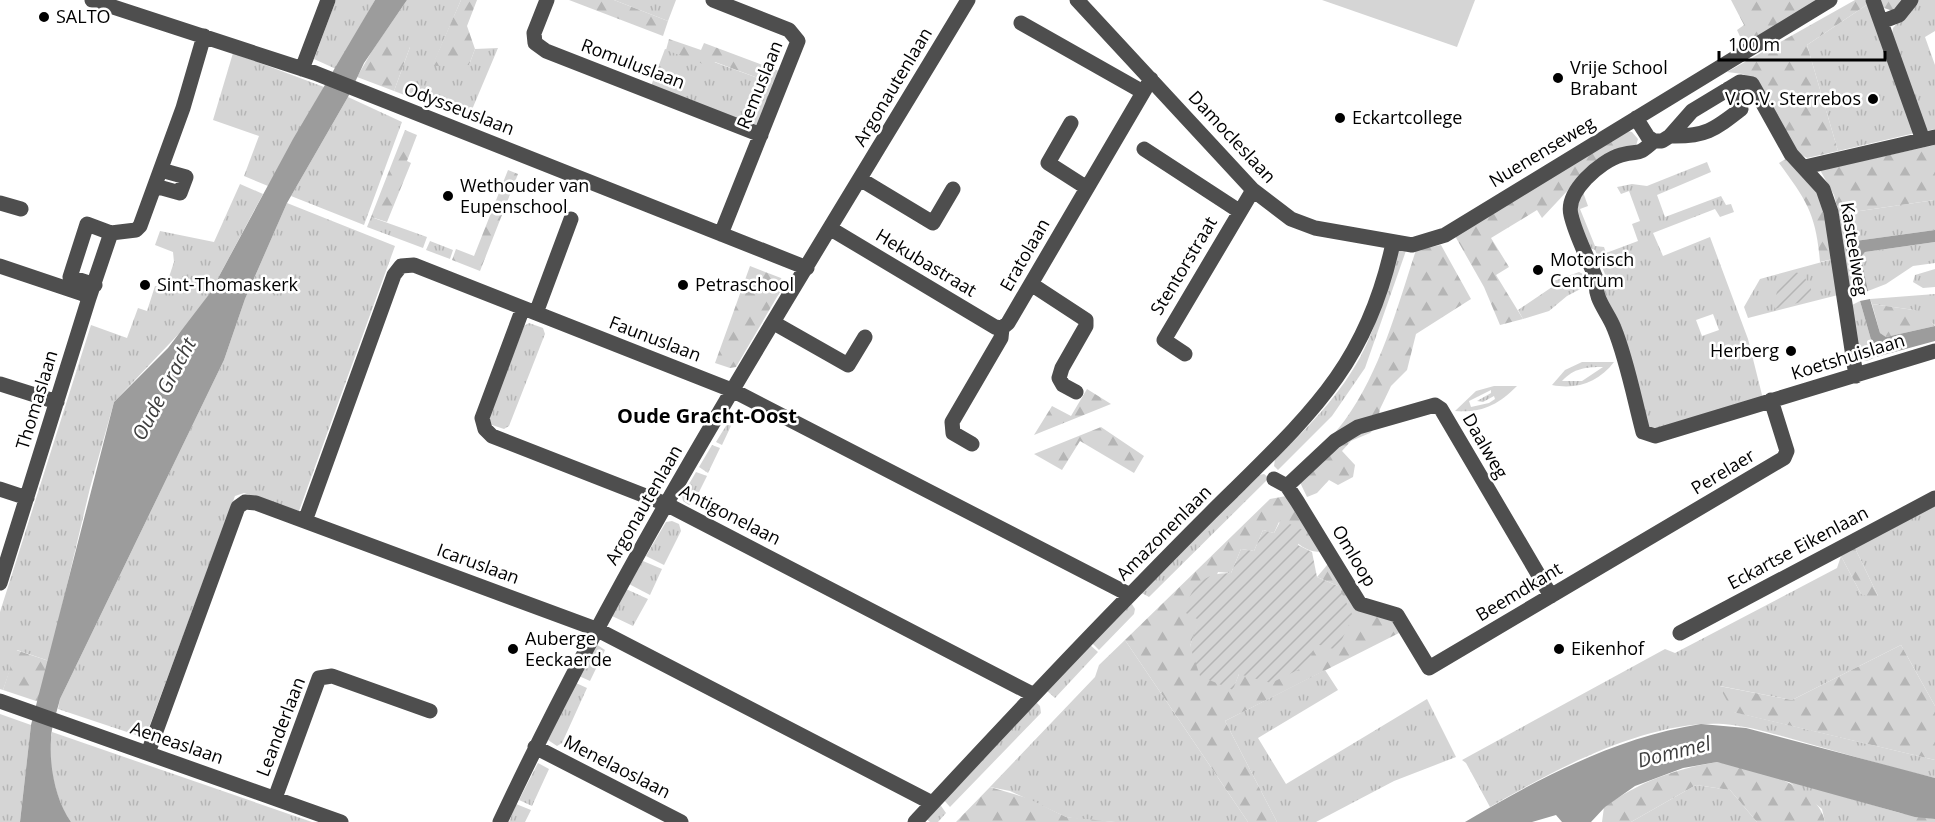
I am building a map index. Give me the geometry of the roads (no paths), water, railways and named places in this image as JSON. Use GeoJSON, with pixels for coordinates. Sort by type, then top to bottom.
{"type":"FeatureCollection","features":[{"type":"Feature","properties":{"kind":"street"},"geometry":{"type":"LineString","coordinates":[[302,69],[328,0]]}},
{"type":"Feature","properties":{"kind":"street","name":"Romuluslaan"},"geometry":{"type":"LineString","coordinates":[[547,0],[534,33],[535,43],[546,51],[761,135]]}},
{"type":"Feature","properties":{"kind":"street","name":"Remuslaan"},"geometry":{"type":"LineString","coordinates":[[713,0],[789,30],[798,41],[721,234]]}},
{"type":"Feature","properties":{"kind":"street","name":"Argonautenlaan"},"geometry":{"type":"LineString","coordinates":[[500,822],[535,747],[596,629],[666,504],[968,0]]}},
{"type":"Feature","properties":{"kind":"street","name":"Damocleslaan"},"geometry":{"type":"LineString","coordinates":[[1077,0],[1147,86],[1273,207],[1307,225],[1393,243]]}},
{"type":"Feature","properties":{"kind":"street","name":"Nuenenseweg"},"geometry":{"type":"LineString","coordinates":[[1393,243],[1412,245],[1445,235],[1830,0]]}},
{"type":"Feature","properties":{"kind":"street"},"geometry":{"type":"LineString","coordinates":[[1804,167],[1929,139],[1873,0]]}},
{"type":"Feature","properties":{"kind":"street"},"geometry":{"type":"LineString","coordinates":[[1881,22],[1899,15],[1911,0]]}},
{"type":"Feature","properties":{"kind":"street","name":"Odysseuslaan"},"geometry":{"type":"LineString","coordinates":[[98,1],[302,69],[807,268]]}},
{"type":"Feature","properties":{"kind":"street"},"geometry":{"type":"LineString","coordinates":[[1021,23],[1147,86]]}},
{"type":"Feature","properties":{"kind":"street"},"geometry":{"type":"LineString","coordinates":[[92,292],[70,277],[87,224],[111,233],[136,230],[161,170],[204,36]]}},
{"type":"Feature","properties":{"kind":"street","name":"Kasteelweg"},"geometry":{"type":"LineString","coordinates":[[1670,136],[1692,111],[1740,82],[1752,84],[1791,154],[1823,189],[1831,212],[1856,376]]}},
{"type":"Feature","properties":{"kind":"street","name":"Eratolaan"},"geometry":{"type":"LineString","coordinates":[[972,444],[953,433],[952,422],[1001,338],[1002,328],[1008,323],[1147,86]]}},
{"type":"Feature","properties":{"kind":"street"},"geometry":{"type":"LineString","coordinates":[[1636,118],[1648,137],[1654,141],[1662,141],[1670,136],[1700,136],[1710,132],[1741,109],[1728,89]]}},
{"type":"Feature","properties":{"kind":"street"},"geometry":{"type":"LineString","coordinates":[[1071,123],[1048,163],[1087,188]]}},
{"type":"Feature","properties":{"kind":"street","name":"Koetshuislaan"},"geometry":{"type":"LineString","coordinates":[[1654,141],[1640,154],[1621,155],[1595,170],[1579,185],[1570,213],[1597,281],[1595,288],[1614,327],[1643,432],[1655,436],[1935,351]]}},
{"type":"Feature","properties":{"kind":"street"},"geometry":{"type":"LineString","coordinates":[[1144,149],[1230,202],[1239,210]]}},
{"type":"Feature","properties":{"kind":"street"},"geometry":{"type":"LineString","coordinates":[[155,186],[180,194],[186,177],[161,170]]}},
{"type":"Feature","properties":{"kind":"street"},"geometry":{"type":"LineString","coordinates":[[860,179],[933,223],[953,189]]}},
{"type":"Feature","properties":{"kind":"street","name":"Stentorstraat"},"geometry":{"type":"LineString","coordinates":[[1185,354],[1164,340],[1239,210],[1253,190]]}},
{"type":"Feature","properties":{"kind":"street"},"geometry":{"type":"LineString","coordinates":[[0,203],[21,209]]}},
{"type":"Feature","properties":{"kind":"street"},"geometry":{"type":"LineString","coordinates":[[529,310],[571,219]]}},
{"type":"Feature","properties":{"kind":"street","name":"Hekubastraat"},"geometry":{"type":"LineString","coordinates":[[831,229],[995,327],[1002,328]]}},
{"type":"Feature","properties":{"kind":"street","name":"Thomaslaan"},"geometry":{"type":"LineString","coordinates":[[0,582],[111,233]]}},
{"type":"Feature","properties":{"kind":"street","name":"Amazonenlaan"},"geometry":{"type":"LineString","coordinates":[[915,822],[1130,595],[1318,404],[1352,356],[1372,316],[1387,271],[1393,243]]}},
{"type":"Feature","properties":{"kind":"street","name":"Faunuslaan"},"geometry":{"type":"LineString","coordinates":[[305,521],[394,275],[401,266],[414,265],[734,391],[1130,595]]}},
{"type":"Feature","properties":{"kind":"street"},"geometry":{"type":"LineString","coordinates":[[0,266],[83,294],[92,292]]}},
{"type":"Feature","properties":{"kind":"street"},"geometry":{"type":"LineString","coordinates":[[1031,284],[1086,320],[1086,326],[1062,368],[1059,378],[1063,385],[1076,392]]}},
{"type":"Feature","properties":{"kind":"street","name":"Antigonelaan"},"geometry":{"type":"LineString","coordinates":[[529,310],[482,418],[484,429],[492,436],[666,504],[1034,695]]}},
{"type":"Feature","properties":{"kind":"street"},"geometry":{"type":"LineString","coordinates":[[774,322],[848,365],[865,337]]}},
{"type":"Feature","properties":{"kind":"street"},"geometry":{"type":"LineString","coordinates":[[0,384],[57,402]]}},
{"type":"Feature","properties":{"kind":"street","name":"Perelaer"},"geometry":{"type":"LineString","coordinates":[[1630,549],[1784,458],[1787,451],[1771,400]]}},
{"type":"Feature","properties":{"kind":"street","name":"Daalweg"},"geometry":{"type":"LineString","coordinates":[[1280,482],[1335,441],[1358,427],[1435,405],[1441,409],[1551,596]]}},
{"type":"Feature","properties":{"kind":"street","name":"Omloop"},"geometry":{"type":"LineString","coordinates":[[1280,482],[1360,604],[1397,615],[1429,668]]}},
{"type":"Feature","properties":{"kind":"street"},"geometry":{"type":"LineString","coordinates":[[0,489],[27,498]]}},
{"type":"Feature","properties":{"kind":"street","name":"Eckartse Eikenlaan"},"geometry":{"type":"LineString","coordinates":[[1680,633],[1935,498]]}},
{"type":"Feature","properties":{"kind":"street","name":"Icaruslaan"},"geometry":{"type":"LineString","coordinates":[[148,753],[238,507],[245,502],[256,503],[596,629],[932,803]]}},
{"type":"Feature","properties":{"kind":"street","name":"Beemdkant"},"geometry":{"type":"LineString","coordinates":[[1429,668],[1630,549]]}},
{"type":"Feature","properties":{"kind":"street","name":"Leanderlaan"},"geometry":{"type":"LineString","coordinates":[[275,798],[319,678],[332,676],[430,711]]}},
{"type":"Feature","properties":{"kind":"street","name":"Aeneaslaan"},"geometry":{"type":"LineString","coordinates":[[0,701],[341,822]]}},
{"type":"Feature","properties":{"kind":"street","name":"Menelaoslaan"},"geometry":{"type":"LineString","coordinates":[[535,747],[681,822]]}},
{"type":"Feature","properties":{"kind":"water","name":"Oude Gracht"},"geometry":{"type":"Polygon","coordinates":[[[375,0],[407,0],[364,63],[348,97],[287,203],[245,299],[224,360],[60,699],[52,730],[51,761],[61,804],[71,822],[20,822],[31,725],[114,402],[168,348],[210,293],[293,139],[375,0]]]}},
{"type":"Feature","properties":{"kind":"water"},"geometry":{"type":"Polygon","coordinates":[[[1935,230],[1935,242],[1865,252],[1861,257],[1868,291],[1858,294],[1845,247],[1848,242],[1935,230]]]}},
{"type":"Feature","properties":{"kind":"water"},"geometry":{"type":"Polygon","coordinates":[[[1870,299],[1880,333],[1886,337],[1935,326],[1935,341],[1876,357],[1860,301],[1870,299]]]}},
{"type":"Feature","properties":{"kind":"water","name":"Dommel"},"geometry":{"type":"Polygon","coordinates":[[[1701,724],[1746,728],[1935,778],[1935,819],[1915,817],[1717,762],[1683,768],[1635,786],[1605,807],[1591,822],[1562,822],[1556,815],[1532,822],[1465,822],[1521,790],[1608,749],[1669,730],[1701,724]]]}},
{"type":"Feature","properties":{"kind":"place","name":"SALTO"},"geometry":{"type":"Point","coordinates":[44,17]}},
{"type":"Feature","properties":{"kind":"place","name":"Vrije School Brabant"},"geometry":{"type":"Point","coordinates":[1558,78]}},
{"type":"Feature","properties":{"kind":"place","name":"V.O.V. Sterrebos"},"geometry":{"type":"Point","coordinates":[1873,99]}},
{"type":"Feature","properties":{"kind":"place","name":"Eckartcollege"},"geometry":{"type":"Point","coordinates":[1340,118]}},
{"type":"Feature","properties":{"kind":"place","name":"Wethouder van Eupenschool"},"geometry":{"type":"Point","coordinates":[448,196]}},
{"type":"Feature","properties":{"kind":"place","name":"Motorisch Centrum"},"geometry":{"type":"Point","coordinates":[1538,270]}},
{"type":"Feature","properties":{"kind":"place","name":"Sint-Thomaskerk"},"geometry":{"type":"Point","coordinates":[145,285]}},
{"type":"Feature","properties":{"kind":"place","name":"Petraschool"},"geometry":{"type":"Point","coordinates":[683,285]}},
{"type":"Feature","properties":{"kind":"place","name":"Herberg"},"geometry":{"type":"Point","coordinates":[1791,351]}},
{"type":"Feature","properties":{"kind":"place","name":"Auberge Eeckaerde"},"geometry":{"type":"Point","coordinates":[513,649]}},
{"type":"Feature","properties":{"kind":"place","name":"Eikenhof"},"geometry":{"type":"Point","coordinates":[1559,649]}},
{"type":"Feature","properties":{"kind":"district","name":"Oude Gracht-Oost"},"geometry":{"type":"Point","coordinates":[707,416]}}]}
